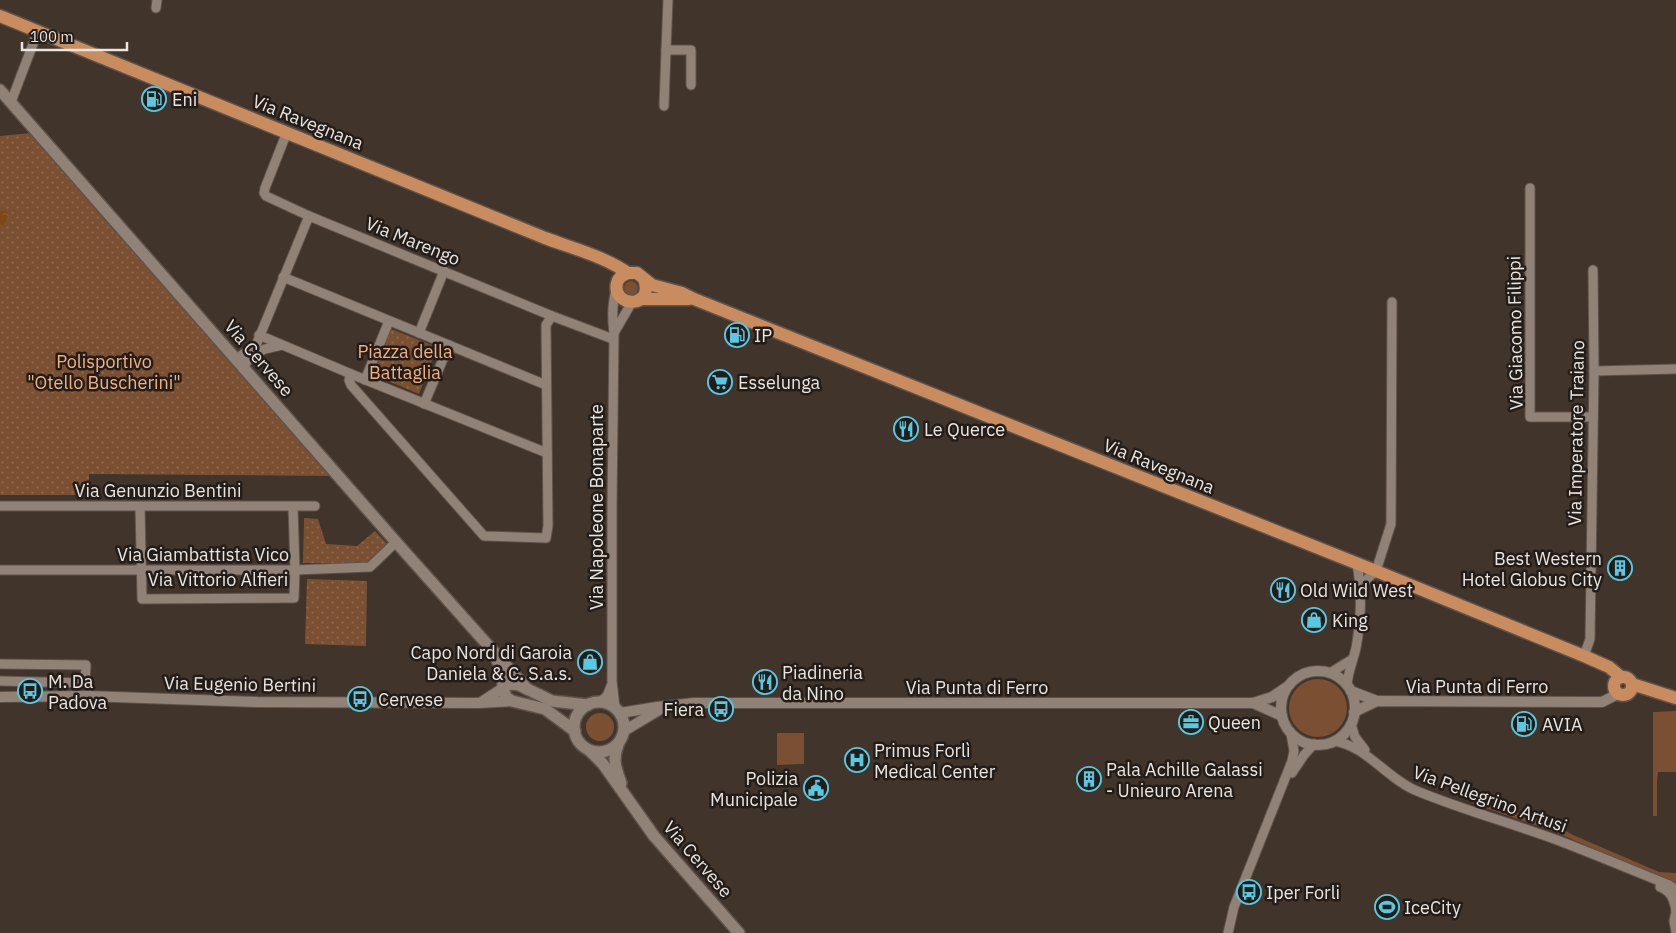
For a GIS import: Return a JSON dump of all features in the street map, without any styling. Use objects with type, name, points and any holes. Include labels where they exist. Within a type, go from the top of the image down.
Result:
[{"type":"main road","name":"Via Ravegnana","points":[[0,16],[603,260],[628,273]]},
{"type":"main road","name":"Via Cervese","points":[[0,90],[527,689]]},
{"type":"main road","points":[[603,260],[612,272],[617,286],[622,300],[636,301],[646,292],[644,279],[637,273],[628,273],[621,276],[617,286]]},
{"type":"main road","name":"Via Ravegnana","points":[[644,279],[652,285],[682,293],[1584,656],[1610,667],[1618,685]]},
{"type":"main road","name":"Via Ravegnana","points":[[636,301],[694,299]]},
{"type":"main road","name":"Via Cervese","points":[[492,650],[502,670],[502,688]]},
{"type":"main road","name":"Via Cervese","points":[[502,688],[506,684],[512,684],[552,701],[588,705],[600,702]]},
{"type":"main road","points":[[1618,685],[1624,696],[1632,687],[1673,697]]},
{"type":"main road","points":[[502,688],[506,697],[512,701]]},
{"type":"main road","name":"Via Cervese","points":[[512,701],[545,710],[574,731],[579,742],[603,764],[654,836],[740,933]]},
{"type":"main road","points":[[600,702],[617,710],[624,722],[624,732]]},
{"type":"main road","points":[[574,731],[576,717],[588,705]]},
{"type":"main road","name":"Via Cervese","points":[[624,732],[614,754],[614,763],[622,786],[633,807]]},
{"type":"main road","points":[[589,750],[604,752],[618,745]]},
{"type":"street","points":[[664,106],[668,0]]},
{"type":"street","points":[[11,102],[38,31]]},
{"type":"street","points":[[666,50],[691,50],[691,85]]},
{"type":"street","name":"Via Marengo","points":[[287,132],[264,188],[266,196],[309,216],[552,316],[614,336]]},
{"type":"street","name":"Via Giacomo Filippi","points":[[1530,188],[1530,418],[1593,417]]},
{"type":"street","points":[[240,363],[254,350],[309,216]]},
{"type":"street","name":"Via Imperatore Traiano","points":[[1584,656],[1590,639],[1594,371],[1592,270]]},
{"type":"street","points":[[419,333],[444,271]]},
{"type":"street","points":[[283,277],[546,385]]},
{"type":"street","name":"Via Napoleone Bonaparte","points":[[617,286],[613,305],[612,681],[617,710]]},
{"type":"street","name":"Via Napoleone Bonaparte","points":[[614,336],[636,301]]},
{"type":"street","points":[[1361,588],[1376,571],[1391,524],[1392,302]]},
{"type":"street","points":[[351,374],[349,380],[351,385],[484,536],[546,538],[548,526],[546,325],[552,316]]},
{"type":"street","points":[[365,380],[389,320]]},
{"type":"street","points":[[259,336],[547,453]]},
{"type":"street","points":[[254,350],[282,345]]},
{"type":"street","points":[[424,404],[450,345]]},
{"type":"street","points":[[1594,371],[1676,369]]},
{"type":"street","name":"Via Genunzio Bentini","points":[[0,506],[315,506]]},
{"type":"street","points":[[140,507],[141,570]]},
{"type":"street","points":[[293,507],[296,570]]},
{"type":"street","name":"Via Giambattista Vico","points":[[0,570],[296,570],[370,567],[396,542]]},
{"type":"street","points":[[1287,687],[1282,698],[1282,716],[1285,725],[1292,734],[1302,741],[1314,744],[1327,744],[1343,734],[1351,724],[1354,702],[1349,688],[1348,674],[1357,641],[1361,588],[1357,564]]},
{"type":"street","name":"Via Vittorio Alfieri","points":[[141,570],[142,599],[294,598],[296,570]]},
{"type":"street","points":[[1330,673],[1351,660]]},
{"type":"street","points":[[0,664],[86,665],[85,683],[87,696]]},
{"type":"street","points":[[1253,702],[1280,693],[1294,680],[1307,672],[1318,671],[1330,673],[1349,688],[1377,701]]},
{"type":"street","points":[[0,681],[85,683]]},
{"type":"street","name":"Via Napoleone Bonaparte","points":[[600,702],[608,696],[612,681]]},
{"type":"street","name":"Via Punta di Ferro","points":[[1354,712],[1377,701],[1602,702],[1618,685]]},
{"type":"street","points":[[479,703],[502,688]]},
{"type":"street","name":"Via Eugenio Bertini","points":[[0,697],[87,696],[257,702],[479,703],[512,701]]},
{"type":"street","name":"Via Punta di Ferro","points":[[617,710],[706,703],[1253,702],[1282,716]]},
{"type":"street","name":"Via Punta di Ferro","points":[[624,732],[651,714],[669,706]]},
{"type":"street","points":[[1351,724],[1359,743],[1382,769]]},
{"type":"street","points":[[1228,933],[1234,907],[1292,761],[1294,751],[1292,734]]},
{"type":"street","points":[[1334,741],[1349,744],[1382,769]]},
{"type":"street","points":[[1281,792],[1297,764],[1314,744]]},
{"type":"street","name":"Via Pellegrino Artusi","points":[[1382,769],[1395,780],[1418,792],[1558,841],[1589,854]]},
{"type":"street","points":[[1589,854],[1669,885],[1676,890]]},
{"type":"street","points":[[1589,854],[1620,870],[1666,889],[1674,898],[1676,932]]},
{"type":"green space","name":"Polisportivo \"Otello Buscherini\"","points":[[31,133],[333,476],[89,474],[89,495],[0,495],[0,136]]},
{"type":"green space","points":[[628,281],[634,281],[638,288],[634,295],[628,295],[624,291],[624,285]]},
{"type":"green space","name":"Piazza della Battaglia","points":[[391,329],[437,347],[419,394],[369,373]]},
{"type":"green space","points":[[304,518],[318,519],[326,544],[357,546],[375,531],[388,545],[367,564],[303,563]]},
{"type":"green space","points":[[307,579],[367,581],[366,646],[305,644]]},
{"type":"green space","points":[[1318,679],[1329,681],[1342,692],[1347,708],[1345,719],[1334,732],[1318,737],[1307,735],[1294,724],[1289,708],[1291,697],[1302,684]]},
{"type":"green space","points":[[1676,711],[1676,772],[1658,772],[1657,816],[1653,816],[1653,712]]},
{"type":"green space","points":[[600,713],[610,717],[614,727],[610,737],[600,741],[590,737],[586,727],[590,717]]},
{"type":"green space","points":[[777,733],[804,733],[804,764],[777,765]]},
{"type":"green space","points":[[1472,798],[1494,808],[1524,814],[1557,826],[1573,835],[1659,872],[1676,873],[1676,884],[1555,832],[1477,805],[1471,802]]},
{"type":"water","points":[[7,211],[9,216],[3,225],[0,225],[0,212]]},
{"type":"place","name":"Eni","points":[[154,99]]},
{"type":"place","name":"IP","points":[[737,335]]},
{"type":"place","name":"Esselunga","points":[[720,382]]},
{"type":"place","name":"Le Querce","points":[[906,429]]},
{"type":"place","name":"Best Western Hotel Globus City","points":[[1620,568]]},
{"type":"place","name":"Old Wild West","points":[[1283,590]]},
{"type":"place","name":"King","points":[[1314,620]]},
{"type":"place","name":"Capo Nord di Garoia Daniela & C. S.a.s.","points":[[590,662]]},
{"type":"place","name":"Piadineria da Nino","points":[[765,682]]},
{"type":"place","name":"M. Da Padova","points":[[30,691]]},
{"type":"place","name":"Cervese","points":[[360,699]]},
{"type":"place","name":"Fiera","points":[[721,709]]},
{"type":"place","name":"Queen","points":[[1191,722]]},
{"type":"place","name":"AVIA","points":[[1524,724]]},
{"type":"place","name":"Primus Forlì Medical Center","points":[[857,760]]},
{"type":"place","name":"Pala Achille Galassi - Unieuro Arena","points":[[1089,779]]},
{"type":"place","name":"Polizia Municipale","points":[[816,788]]},
{"type":"place","name":"Iper Forli","points":[[1249,892]]},
{"type":"place","name":"IceCity","points":[[1387,907]]}]
